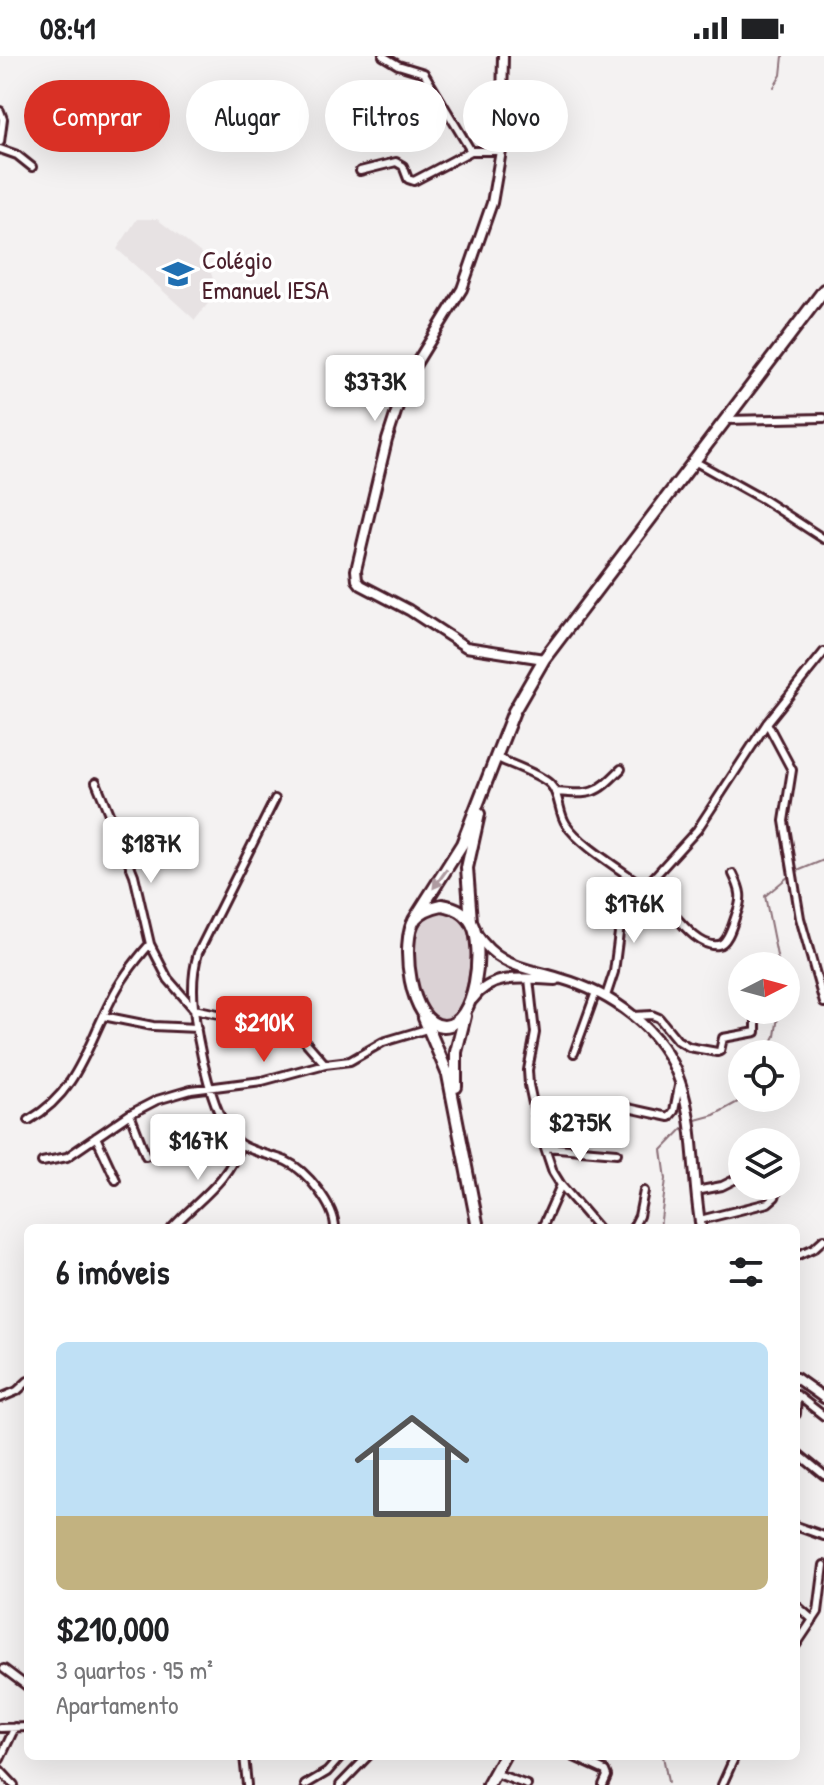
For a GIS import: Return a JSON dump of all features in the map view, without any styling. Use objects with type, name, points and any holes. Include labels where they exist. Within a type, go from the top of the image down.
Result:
[{"type":"main road","points":[[477,1224],[448,1075],[414,994],[409,958],[410,930],[455,858],[514,711],[544,659],[824,290]]},
{"type":"main road","points":[[463,1153],[454,1063],[474,988],[474,927],[467,868],[485,785]]},
{"type":"main road","points":[[414,920],[431,907],[442,905],[454,907],[474,927]]},
{"type":"main road","points":[[423,1015],[428,1021],[444,1026],[460,1020],[468,1009]]},
{"type":"main road","points":[[488,1785],[502,1760]]},
{"type":"street","points":[[383,56],[398,65],[424,73],[463,138]]},
{"type":"street","points":[[502,80],[503,56]]},
{"type":"street","points":[[0,111],[3,119],[0,142]]},
{"type":"street","points":[[0,149],[17,155],[32,167]]},
{"type":"street","points":[[360,171],[396,162],[403,166],[408,179],[414,181],[469,152]]},
{"type":"street","points":[[501,152],[492,203],[471,267],[452,309],[411,372],[397,409],[356,570],[361,585],[409,610],[466,647],[544,659]]},
{"type":"street","points":[[726,420],[824,418]]},
{"type":"street","points":[[694,461],[764,500],[824,539]]},
{"type":"street","points":[[606,996],[614,972],[620,925],[645,887],[697,830],[767,723],[824,652]]},
{"type":"street","points":[[767,723],[792,770],[784,821],[800,918],[824,1003]]},
{"type":"street","points":[[495,757],[549,783],[566,825],[585,844],[645,887],[701,941],[718,945],[730,930],[742,901],[742,891],[733,874]]},
{"type":"street","points":[[555,792],[590,794],[602,789],[621,769]]},
{"type":"street","points":[[96,782],[134,875],[150,944],[168,979],[194,1009],[218,1014],[273,1012],[283,1016],[325,1064]]},
{"type":"street","points":[[275,799],[198,953],[193,970],[194,1009],[210,1088],[223,1124],[240,1144],[290,1163],[309,1178],[322,1195],[335,1224]]},
{"type":"street","points":[[474,927],[486,948],[507,964],[569,981],[606,996],[652,1033],[680,1082],[689,1122],[700,1224],[771,1200]]},
{"type":"street","points":[[29,1120],[48,1109],[62,1094],[78,1070],[103,1016],[133,964],[150,944]]},
{"type":"street","points":[[813,962],[824,964]]},
{"type":"street","points":[[529,979],[535,1033],[528,1070],[538,1127],[553,1172],[595,1224]]},
{"type":"street","points":[[468,1009],[478,992],[499,980],[569,981]]},
{"type":"street","points":[[574,1053],[596,992]]},
{"type":"street","points":[[634,1016],[652,1015],[659,1018],[677,1040],[689,1047],[717,1052],[723,1038],[756,1032],[756,1024]]},
{"type":"street","points":[[103,1016],[153,1026],[197,1028]]},
{"type":"street","points":[[42,1162],[67,1157],[130,1114],[157,1100],[350,1061],[383,1042],[430,1028]]},
{"type":"street","points":[[619,1106],[669,1117],[674,1111],[680,1082]]},
{"type":"street","points":[[130,1114],[146,1156]]},
{"type":"street","points":[[96,1137],[116,1180]]},
{"type":"street","points":[[176,1224],[223,1179],[235,1161],[240,1144]]},
{"type":"street","points":[[546,1147],[617,1153]]},
{"type":"street","points":[[696,1191],[728,1183]]},
{"type":"street","points":[[544,1224],[561,1185]]},
{"type":"street","points":[[635,1224],[644,1191]]},
{"type":"street","points":[[800,1254],[824,1239]]},
{"type":"street","points":[[800,1381],[824,1398]]},
{"type":"street","points":[[0,1398],[24,1385]]},
{"type":"street","points":[[800,1396],[824,1416]]},
{"type":"street","points":[[800,1455],[824,1475]]},
{"type":"street","points":[[800,1527],[824,1536]]},
{"type":"street","points":[[800,1639],[820,1602],[824,1565]]},
{"type":"street","points":[[800,1609],[813,1620]]},
{"type":"street","points":[[4,1669],[24,1684]]},
{"type":"street","points":[[0,1759],[15,1727]]},
{"type":"street","points":[[0,1728],[24,1727]]},
{"type":"street","points":[[244,1760],[247,1785]]},
{"type":"street","points":[[305,1785],[327,1772],[338,1760]]},
{"type":"street","points":[[340,1785],[364,1760]]},
{"type":"street","points":[[581,1760],[605,1771],[607,1776],[603,1785]]},
{"type":"street","points":[[722,1785],[733,1760]]},
{"type":"street","points":[[0,1770],[14,1785]]},
{"type":"street","points":[[495,1773],[527,1785]]},
{"type":"shaded area","name":"Colégio Emanuel IESA","points":[[137,219],[157,219],[206,257],[217,292],[195,320],[117,249]]},
{"type":"shaded area","points":[[444,911],[458,916],[468,927],[471,964],[459,1008],[444,1021],[434,1017],[417,988],[412,949],[417,931],[427,917]]},
{"type":"waterway","points":[[774,87],[781,75],[783,56]]},
{"type":"waterway","points":[[795,872],[824,860]]},
{"type":"waterway","points":[[776,952],[765,896],[789,876]]},
{"type":"waterway","points":[[773,1040],[777,1024]]},
{"type":"waterway","points":[[692,1121],[728,1107]]},
{"type":"waterway","points":[[660,1224],[666,1179],[662,1150],[687,1124]]},
{"type":"waterway","points":[[664,1760],[668,1782]]},
{"type":"place","name":"Colégio Emanuel IESA","points":[[178,274]]}]
